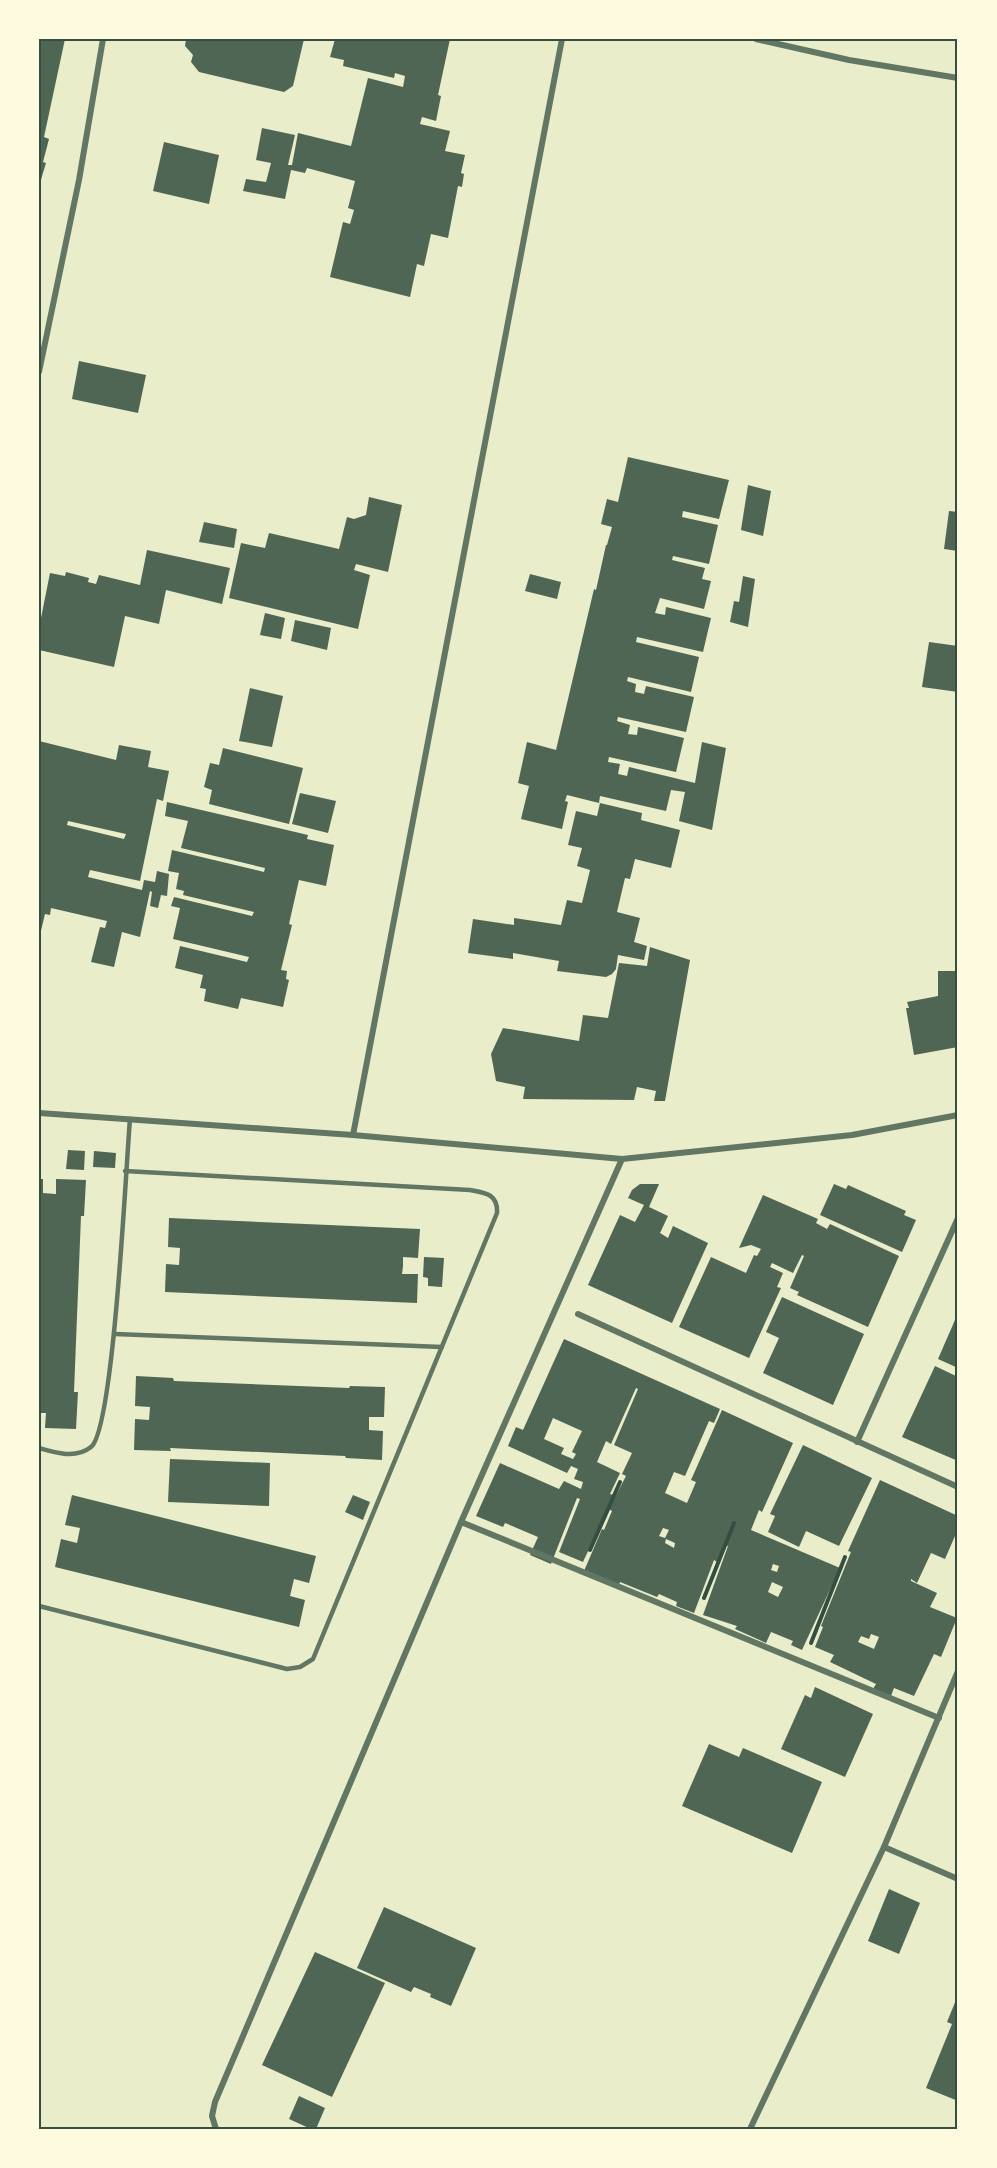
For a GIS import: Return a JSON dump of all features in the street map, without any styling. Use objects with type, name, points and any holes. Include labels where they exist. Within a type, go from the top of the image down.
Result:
[{"type":"street","points":[[39,372],[79,180],[103,39]]},
{"type":"street","points":[[353,1135],[562,39]]},
{"type":"street","points":[[756,39],[849,60],[958,78]]},
{"type":"street","points":[[39,1113],[353,1135],[622,1159],[852,1136],[958,1115]]},
{"type":"street","points":[[216,2129],[213,2116],[215,2102],[461,1522],[622,1159]]},
{"type":"street","points":[[857,1442],[958,1218]]},
{"type":"street","points":[[578,1314],[958,1487]]},
{"type":"street","points":[[461,1522],[939,1718]]},
{"type":"street","points":[[750,2129],[884,1847],[958,1671]]},
{"type":"street","points":[[884,1847],[958,1879]]},
{"type":"lane","points":[[39,1448],[57,1453],[79,1454],[93,1446],[102,1425],[115,1334],[130,1119]]},
{"type":"lane","points":[[39,1606],[287,1669],[300,1667],[313,1659],[497,1214],[498,1204],[494,1198],[485,1193],[125,1171]]},
{"type":"lane","points":[[115,1334],[442,1347]]},
{"type":"path","points":[[580,1570],[620,1482]]},
{"type":"path","points":[[696,1618],[734,1523]]},
{"type":"path","points":[[803,1663],[845,1557]]},
{"type":"building","points":[[39,39],[65,39],[44,137],[49,139],[43,162],[46,163],[40,183]]},
{"type":"building","points":[[186,39],[304,39],[293,86],[284,92],[199,72],[191,62],[193,55],[185,46]]},
{"type":"building","points":[[335,39],[450,39],[438,95],[441,96],[436,121],[422,117],[420,124],[450,131],[445,151],[465,155],[461,173],[464,174],[462,187],[458,186],[448,238],[431,234],[424,266],[417,264],[410,297],[330,277],[343,222],[350,224],[354,210],[348,208],[355,181],[307,168],[305,173],[291,170],[285,199],[243,191],[246,179],[266,182],[271,163],[256,160],[262,128],[295,135],[288,165],[292,165],[298,133],[351,146],[368,78],[403,87],[405,76],[395,73],[394,78],[343,66],[344,60],[330,57]]},
{"type":"building","points":[[164,142],[219,155],[209,204],[153,191]]},
{"type":"building","points":[[79,361],[146,375],[138,413],[72,399]]},
{"type":"building","points":[[628,457],[729,480],[719,519],[683,511],[682,517],[718,525],[709,564],[673,556],[672,560],[705,568],[702,579],[711,581],[704,609],[660,598],[655,613],[665,615],[666,607],[711,618],[703,652],[637,637],[636,642],[699,657],[691,692],[628,677],[627,681],[636,684],[635,692],[644,694],[646,686],[694,697],[686,732],[618,717],[617,721],[630,725],[628,734],[637,735],[638,727],[684,738],[676,772],[609,757],[608,762],[620,764],[618,774],[627,776],[629,767],[695,783],[702,742],[726,748],[712,830],[679,821],[685,792],[671,790],[666,811],[600,796],[599,803],[567,795],[565,801],[568,802],[562,829],[521,819],[529,786],[518,783],[527,742],[556,750],[594,589],[596,590],[612,527],[601,524],[607,499],[618,502]]},
{"type":"building","points":[[748,485],[771,491],[763,536],[741,530]]},
{"type":"building","points":[[369,497],[402,505],[388,572],[356,564],[354,570],[370,575],[358,629],[229,598],[241,543],[265,548],[269,533],[339,549],[347,517],[354,519],[366,515]]},
{"type":"building","points":[[949,511],[958,512],[958,551],[944,549]]},
{"type":"building","points":[[204,522],[237,529],[234,548],[199,542]]},
{"type":"building","points":[[147,550],[230,568],[222,604],[166,590],[159,624],[125,616],[114,667],[39,650],[39,628],[50,573],[65,576],[66,572],[89,578],[88,582],[96,584],[99,575],[140,585]]},
{"type":"building","points":[[530,574],[561,582],[557,599],[525,591]]},
{"type":"building","points":[[743,576],[755,579],[748,627],[730,622],[734,601],[739,602]]},
{"type":"building","points":[[265,613],[285,618],[281,639],[260,635]]},
{"type":"building","points":[[295,620],[331,628],[327,650],[291,641]]},
{"type":"building","points":[[929,642],[958,646],[958,692],[922,687]]},
{"type":"building","points":[[250,688],[283,696],[272,747],[239,741]]},
{"type":"building","points":[[39,741],[116,760],[119,745],[151,751],[148,767],[169,771],[163,801],[157,799],[140,881],[90,870],[88,877],[142,890],[144,880],[155,882],[157,871],[169,874],[167,896],[161,895],[158,908],[150,906],[152,892],[150,891],[140,937],[122,932],[114,967],[91,962],[100,927],[105,928],[107,921],[51,908],[50,915],[45,914],[39,939]],"holes":[[[68,821],[126,834],[124,839],[67,825]]]},
{"type":"building","points":[[223,748],[303,768],[289,824],[209,804],[212,790],[204,787],[210,763],[219,765]]},
{"type":"building","points":[[300,793],[336,801],[328,833],[292,824]]},
{"type":"building","points":[[167,802],[308,835],[307,839],[334,845],[326,886],[299,880],[289,924],[292,925],[281,970],[287,971],[286,979],[289,980],[283,1007],[241,998],[238,1009],[204,1001],[206,989],[200,988],[203,975],[175,968],[180,946],[247,962],[249,957],[173,939],[180,908],[171,906],[174,897],[252,916],[254,912],[183,895],[184,891],[176,889],[179,873],[168,871],[172,850],[264,872],[265,868],[181,848],[188,821],[165,816]]},
{"type":"building","points":[[600,803],[642,813],[641,820],[680,830],[671,868],[635,859],[630,879],[625,878],[617,912],[640,918],[634,942],[647,946],[644,960],[618,955],[616,969],[606,977],[557,971],[559,961],[513,953],[513,959],[468,953],[473,919],[514,925],[514,918],[561,925],[567,900],[582,903],[590,870],[577,866],[582,848],[568,845],[576,811],[597,816]]},
{"type":"building","points":[[650,947],[690,960],[665,1101],[654,1101],[656,1091],[637,1087],[634,1100],[523,1099],[525,1087],[496,1081],[491,1054],[503,1028],[579,1041],[583,1015],[608,1018],[619,963],[647,966]]},
{"type":"building","points":[[938,971],[956,971],[958,1047],[914,1055],[907,1002],[938,996]]},
{"type":"building","points":[[68,1150],[85,1151],[84,1170],[66,1169]]},
{"type":"building","points":[[94,1151],[116,1153],[115,1168],[93,1167]]},
{"type":"building","points":[[39,1179],[43,1179],[43,1193],[56,1194],[56,1179],[86,1180],[84,1216],[81,1216],[74,1392],[78,1392],[76,1429],[45,1428],[46,1413],[39,1413]]},
{"type":"building","points":[[640,1184],[659,1184],[649,1207],[668,1216],[660,1233],[668,1238],[673,1226],[708,1243],[672,1323],[588,1285],[620,1215],[635,1222],[644,1205],[628,1198],[632,1190]]},
{"type":"building","points":[[834,1184],[846,1189],[848,1185],[906,1211],[904,1215],[916,1220],[902,1252],[820,1215]]},
{"type":"building","points":[[763,1195],[818,1219],[816,1223],[827,1229],[830,1224],[899,1256],[868,1327],[797,1295],[799,1292],[790,1288],[804,1256],[802,1255],[793,1273],[772,1263],[770,1267],[783,1273],[777,1287],[781,1288],[749,1358],[679,1327],[711,1257],[746,1273],[754,1255],[757,1256],[761,1249],[751,1245],[739,1248]]},
{"type":"building","points":[[169,1218],[420,1229],[418,1258],[403,1257],[402,1274],[418,1274],[417,1303],[165,1292],[166,1264],[179,1265],[180,1248],[168,1247]]},
{"type":"building","points":[[424,1257],[444,1258],[442,1287],[428,1286],[428,1278],[423,1277]]},
{"type":"building","points":[[782,1297],[864,1334],[833,1405],[763,1373],[779,1338],[766,1332]]},
{"type":"building","points":[[958,1313],[958,1368],[938,1359]]},
{"type":"building","points":[[564,1339],[720,1409],[714,1423],[709,1421],[685,1476],[674,1472],[665,1493],[687,1503],[696,1482],[691,1480],[722,1410],[793,1443],[762,1512],[759,1510],[751,1530],[840,1568],[802,1650],[791,1645],[793,1641],[771,1632],[766,1643],[735,1629],[737,1626],[703,1615],[728,1546],[724,1545],[717,1562],[714,1560],[694,1613],[676,1606],[677,1602],[659,1594],[657,1597],[584,1571],[612,1511],[609,1509],[626,1476],[622,1474],[632,1453],[614,1445],[638,1389],[636,1388],[611,1444],[606,1441],[597,1462],[620,1473],[610,1494],[614,1495],[583,1562],[559,1552],[580,1499],[577,1498],[551,1564],[530,1555],[538,1537],[505,1523],[503,1527],[476,1516],[500,1463],[559,1489],[564,1481],[581,1489],[583,1482],[574,1479],[578,1469],[571,1466],[567,1473],[508,1446],[516,1427],[523,1430]],"holes":[[[553,1418],[582,1431],[572,1452],[576,1454],[573,1459],[561,1454],[564,1448],[544,1439]],[[663,1528],[669,1530],[665,1538],[659,1536]],[[666,1539],[675,1543],[674,1548],[665,1543]],[[773,1564],[779,1566],[777,1572],[771,1570]],[[772,1582],[783,1587],[778,1597],[768,1592]]]},
{"type":"building","points":[[935,1366],[958,1377],[958,1461],[902,1437]]},
{"type":"building","points":[[136,1376],[173,1378],[174,1381],[349,1388],[350,1386],[385,1387],[384,1417],[369,1417],[369,1430],[383,1431],[382,1460],[346,1458],[345,1456],[170,1448],[171,1451],[134,1450],[135,1419],[149,1420],[150,1407],[135,1406]]},
{"type":"building","points":[[803,1445],[872,1478],[839,1546],[806,1531],[799,1547],[768,1532],[775,1516],[770,1514]]},
{"type":"building","points":[[170,1459],[270,1463],[269,1506],[168,1502]]},
{"type":"building","points":[[880,1480],[958,1516],[958,1529],[945,1559],[931,1553],[917,1583],[911,1579],[911,1581],[937,1593],[930,1607],[957,1618],[941,1657],[934,1654],[914,1696],[894,1688],[891,1696],[873,1689],[876,1684],[830,1662],[834,1655],[815,1647],[823,1627],[821,1626],[851,1552],[848,1551]],"holes":[[[871,1634],[879,1637],[874,1649],[858,1642],[861,1636],[869,1639]]]},
{"type":"building","points":[[72,1495],[316,1556],[309,1583],[294,1579],[290,1596],[305,1600],[299,1627],[55,1567],[61,1539],[77,1543],[80,1528],[65,1525]]},
{"type":"building","points":[[353,1495],[370,1502],[363,1520],[345,1512]]},
{"type":"building","points":[[815,1687],[873,1714],[845,1777],[781,1749],[805,1695],[811,1698]]},
{"type":"building","points":[[709,1744],[739,1757],[743,1748],[822,1782],[792,1853],[682,1806]]},
{"type":"building","points":[[889,1889],[920,1903],[899,1954],[868,1941]]},
{"type":"building","points":[[384,1907],[476,1948],[451,2006],[414,1987],[411,1992],[357,1968]]},
{"type":"building","points":[[315,1952],[385,1983],[332,2097],[262,2065]]},
{"type":"building","points":[[958,1995],[958,2101],[926,2088],[952,2024],[947,2022]]},
{"type":"building","points":[[299,2096],[325,2108],[316,2129],[289,2119]]}]
